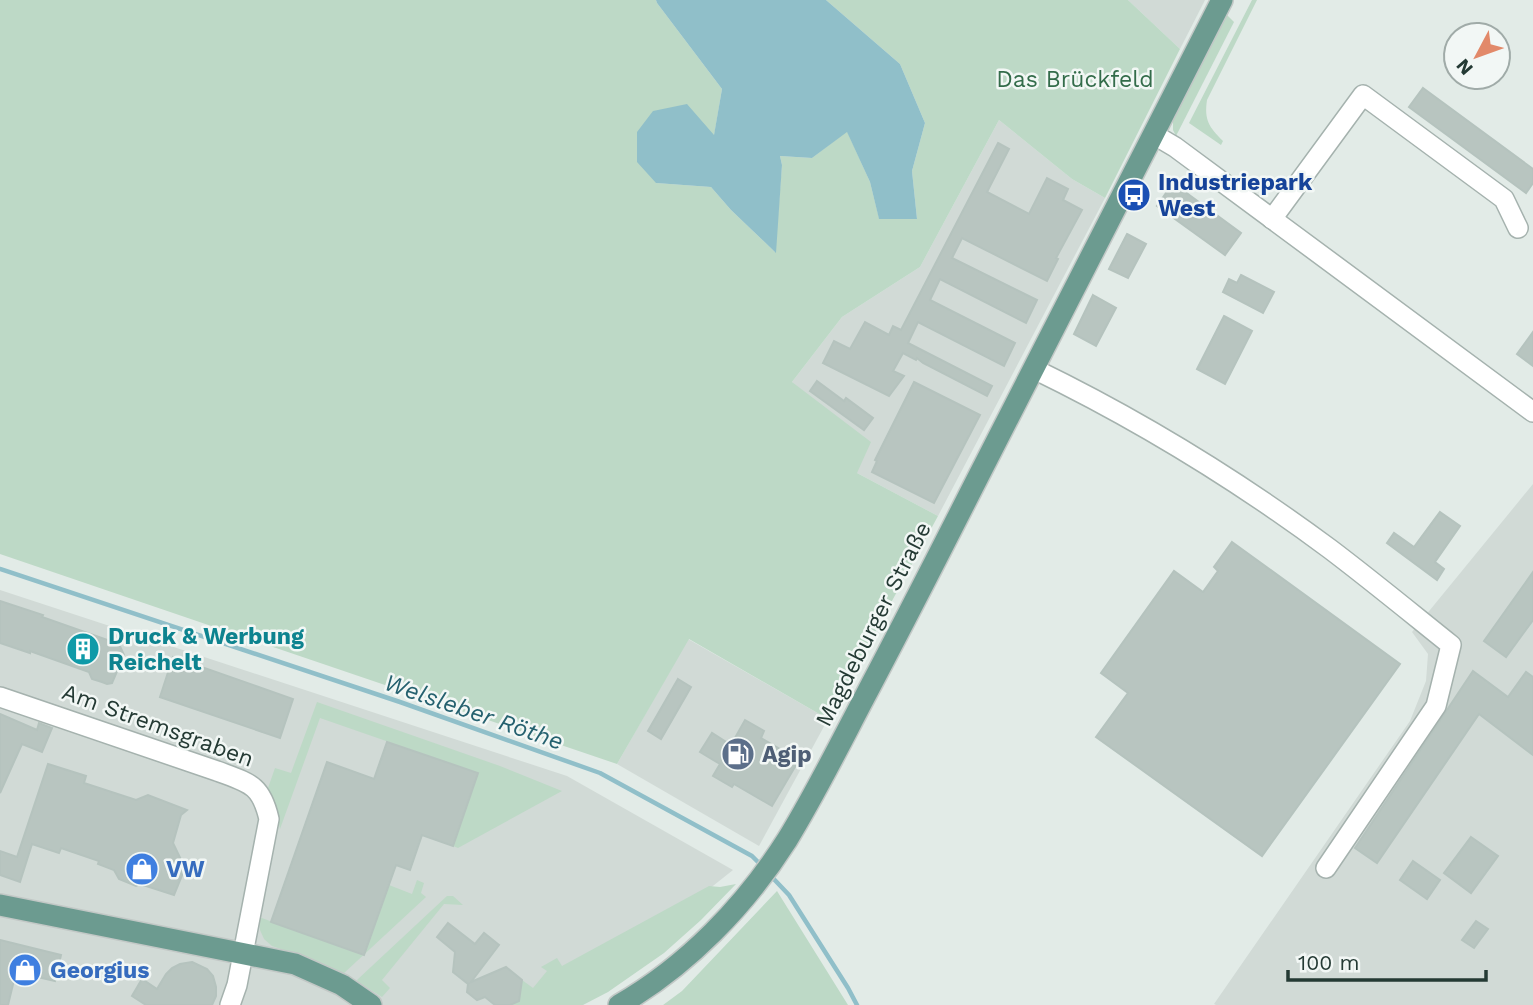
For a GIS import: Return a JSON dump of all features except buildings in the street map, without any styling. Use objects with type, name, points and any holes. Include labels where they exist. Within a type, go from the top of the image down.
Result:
[{"type":"main road","name":"Magdeburger Straße","points":[[619,1005],[643,991],[711,935],[762,876],[786,841],[843,738],[1222,0]]},
{"type":"main road","points":[[0,905],[295,964],[342,985],[371,1005]]},
{"type":"street","points":[[1272,219],[1363,95],[1504,199],[1518,228]]},
{"type":"street","points":[[1153,134],[1167,141],[1533,412]]},
{"type":"street","points":[[1034,369],[1114,409],[1246,490],[1330,549],[1451,645],[1436,706],[1326,868]]},
{"type":"street","name":"Am Stremsgraben","points":[[0,697],[217,771],[255,788],[265,803],[269,820],[244,953],[230,1005]]},
{"type":"shaded area","points":[[1128,0],[1205,0],[1180,49]]},
{"type":"shaded area","points":[[999,120],[1072,179],[1105,198],[938,516],[857,473],[792,382],[842,317],[920,267]]},
{"type":"shaded area","points":[[1533,484],[1533,1005],[1214,1004],[1410,721],[1426,681],[1428,654],[1412,632]]},
{"type":"shaded area","points":[[0,590],[567,776],[733,870],[563,1005],[0,1005]]},
{"type":"shaded area","points":[[688,639],[828,719],[759,846],[617,764]]},
{"type":"green space","name":"Das Brückfeld","points":[[0,0],[656,0],[722,89],[714,136],[656,183],[711,187],[775,252],[782,165],[780,156],[812,158],[847,131],[870,182],[879,218],[917,219],[912,171],[925,123],[900,64],[826,0],[1128,0],[1180,49],[1105,198],[1072,179],[999,120],[920,267],[842,317],[792,382],[871,442],[857,473],[938,516],[828,719],[689,639],[617,764],[0,554]]},
{"type":"green space","points":[[1252,0],[1257,0],[1207,100],[1207,118],[1223,141],[1221,145],[1189,123]]},
{"type":"green space","points":[[1226,14],[1234,22],[1176,136],[1173,130],[1173,115]]},
{"type":"green space","points":[[317,702],[500,766],[562,791],[458,848],[453,846],[478,773],[320,718],[280,829],[274,801],[268,788],[275,768],[291,773]]},
{"type":"green space","points":[[417,880],[424,883],[421,893],[426,897],[364,954],[389,885],[412,894]]},
{"type":"green space","points":[[736,884],[664,953],[608,992],[583,1005],[510,1005],[519,1001],[522,980],[533,988],[547,971],[541,967],[557,958],[562,966],[709,886]]},
{"type":"green space","points":[[777,891],[848,1005],[663,1005],[682,991]]},
{"type":"green space","points":[[447,896],[453,896],[463,905],[444,904],[382,980],[390,988],[382,997],[358,982],[357,980]]},
{"type":"green space","points":[[259,917],[364,955],[343,974],[272,946],[264,939]]},
{"type":"water","points":[[656,0],[826,0],[900,64],[925,123],[912,171],[917,219],[879,219],[870,182],[847,132],[812,158],[780,156],[782,165],[776,253],[711,187],[656,183],[637,162],[637,132],[653,111],[687,104],[714,135],[722,89]]},
{"type":"waterway","name":"Welsleber Röthe","points":[[0,569],[400,702],[600,773],[752,856],[762,866]]},
{"type":"waterway","name":"Welsleber Röthe","points":[[770,875],[789,895],[857,1005]]},
{"type":"place","name":"Industriepark West","points":[[1134,195]]},
{"type":"place","name":"Druck & Werbung Reichelt","points":[[83,649]]},
{"type":"place","name":"Agip","points":[[738,754]]},
{"type":"place","name":"VW","points":[[142,869]]},
{"type":"place","name":"Georgius","points":[[25,970]]}]
